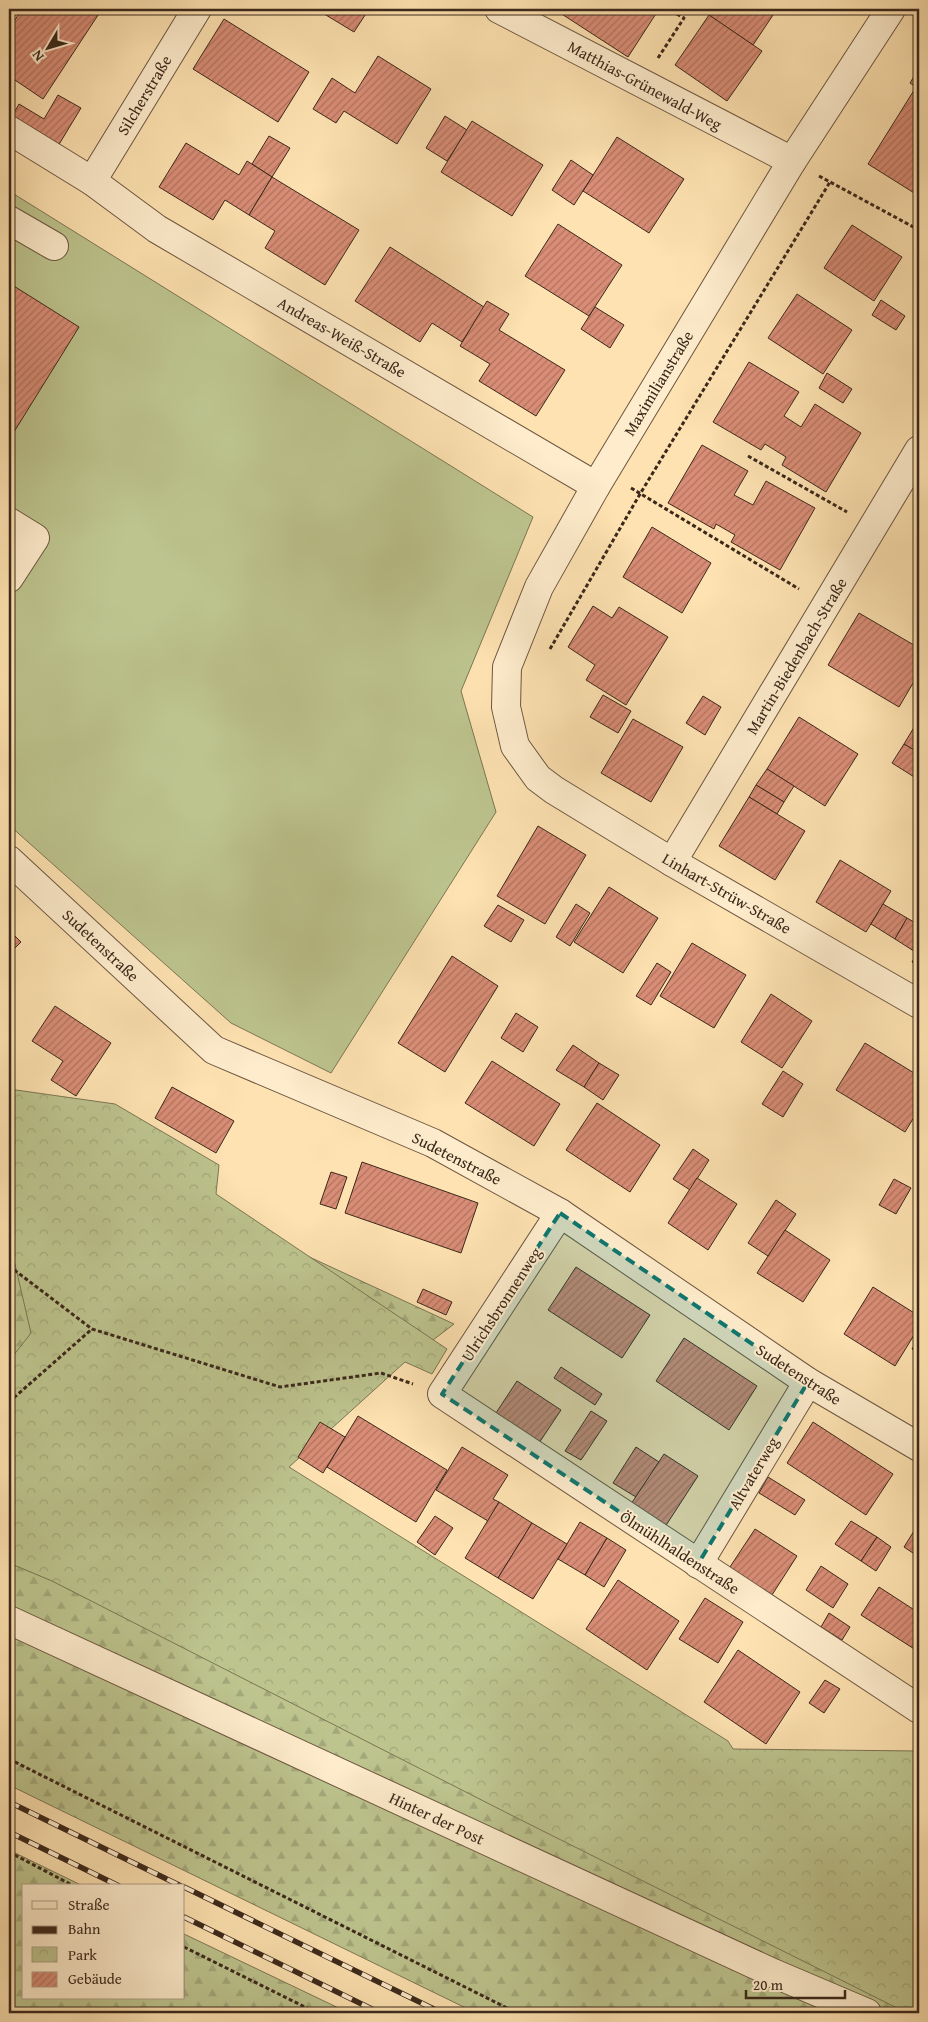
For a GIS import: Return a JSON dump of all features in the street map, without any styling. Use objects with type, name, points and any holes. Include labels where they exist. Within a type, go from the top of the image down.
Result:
[{"type":"street","name":"Silcherstraße","points":[[92,181],[197,9]]},
{"type":"street","name":"Matthias-Grünewald-Weg","points":[[499,9],[792,161]]},
{"type":"street","name":"Maximilianstraße","points":[[538,778],[515,746],[506,707],[507,667],[539,588],[600,479],[792,161],[892,9]]},
{"type":"street","name":"Andreas-Weiß-Straße","points":[[9,130],[92,181],[157,229],[600,479]]},
{"type":"street","points":[[9,220],[54,246]]},
{"type":"street","name":"Martin-Biedenbach-Straße","points":[[672,862],[919,450]]},
{"type":"street","points":[[9,522],[35,538],[9,578]]},
{"type":"street","name":"Linhart-Strüw-Straße","points":[[538,778],[567,799],[672,862],[919,1004]]},
{"type":"street","name":"Sudetenstraße","points":[[9,860],[214,1050],[433,1143],[560,1214],[808,1382],[919,1447]]},
{"type":"street","name":"Ulrichsbronnenweg","points":[[442,1394],[560,1214]]},
{"type":"street","name":"Altvaterweg","points":[[698,1564],[808,1382]]},
{"type":"street","name":"Ölmühlhaldenstraße","points":[[442,1394],[919,1709]]},
{"type":"street","name":"Hinter der Post","points":[[9,1620],[746,1961],[868,2013]]},
{"type":"path","points":[[642,83],[684,18],[675,12],[678,9]]},
{"type":"path","points":[[792,161],[919,230]]},
{"type":"path","points":[[544,658],[640,494],[830,182]]},
{"type":"path","points":[[748,456],[874,526]]},
{"type":"path","points":[[600,479],[640,494],[826,605]]},
{"type":"path","points":[[9,1266],[92,1329],[280,1387],[381,1373],[442,1394]]},
{"type":"path","points":[[9,1402],[92,1329]]},
{"type":"path","points":[[9,1759],[517,2013]]},
{"type":"path","points":[[9,1852],[70,1884]]},
{"type":"path","points":[[185,1947],[317,2013]]},
{"type":"highlighted area","points":[[560,1213],[808,1382],[698,1564],[442,1394]]},
{"type":"green space","points":[[9,191],[533,517],[461,691],[496,812],[331,1073],[231,1023],[9,825]]},
{"type":"green space","points":[[9,1089],[115,1104],[219,1165],[216,1194],[447,1349],[432,1374],[405,1362],[289,1467],[728,1741],[733,1749],[919,1751],[919,2013],[907,2013],[509,1814],[52,1581],[9,1563],[9,1361],[31,1333],[14,1260],[9,1256]]},
{"type":"green space","points":[[9,1113],[98,1159],[454,1324],[271,1463],[919,2013],[476,2013],[9,1785]]},
{"type":"green space","points":[[9,1850],[79,1884],[22,1884],[22,2000],[185,2000],[185,1934],[349,2013],[9,2013]]},
{"type":"building","points":[[22,9],[102,9],[43,99],[9,76],[9,29]]},
{"type":"building","points":[[316,9],[369,9],[354,32]]},
{"type":"building","points":[[554,9],[659,9],[628,57]]},
{"type":"building","points":[[700,9],[777,9],[753,45]]},
{"type":"building","points":[[709,15],[762,51],[727,101],[675,65]]},
{"type":"building","points":[[224,19],[309,72],[278,122],[193,69]]},
{"type":"building","points":[[378,56],[431,89],[397,144],[344,111],[336,123],[313,109],[332,78],[355,93]]},
{"type":"building","points":[[919,68],[919,196],[868,164],[916,87],[910,83]]},
{"type":"building","points":[[58,95],[81,108],[58,146],[11,118],[19,104],[44,119]]},
{"type":"building","points":[[445,116],[467,130],[447,161],[426,148]]},
{"type":"building","points":[[472,121],[543,165],[512,216],[441,172]]},
{"type":"building","points":[[269,136],[290,148],[272,177],[252,164]]},
{"type":"building","points":[[617,137],[684,179],[649,233],[583,191]]},
{"type":"building","points":[[186,143],[239,175],[247,161],[272,177],[249,215],[225,200],[213,220],[159,187]]},
{"type":"building","points":[[571,160],[593,175],[574,205],[552,190]]},
{"type":"building","points":[[272,177],[359,230],[325,285],[265,248],[275,231],[249,215]]},
{"type":"building","points":[[558,224],[622,265],[589,316],[525,276]]},
{"type":"building","points":[[852,225],[902,257],[874,301],[824,268]]},
{"type":"building","points":[[390,247],[484,307],[462,342],[432,323],[420,342],[355,301]]},
{"type":"building","points":[[9,283],[79,327],[9,440]]},
{"type":"building","points":[[797,294],[852,330],[823,374],[768,338]]},
{"type":"building","points":[[881,300],[905,316],[896,330],[872,315]]},
{"type":"building","points":[[487,301],[509,314],[499,330],[565,370],[536,416],[479,381],[490,364],[460,346]]},
{"type":"building","points":[[595,307],[624,325],[610,348],[581,329]]},
{"type":"building","points":[[749,362],[799,392],[784,416],[801,427],[815,404],[861,433],[826,492],[782,465],[786,457],[765,444],[761,450],[713,422]]},
{"type":"building","points":[[827,373],[852,389],[843,403],[819,388]]},
{"type":"building","points":[[702,445],[748,471],[734,495],[753,505],[766,481],[815,508],[780,570],[731,542],[735,535],[716,524],[714,529],[668,503]]},
{"type":"building","points":[[652,527],[711,563],[682,613],[623,577]]},
{"type":"building","points":[[593,606],[612,618],[619,607],[668,637],[626,705],[586,680],[595,665],[568,647]]},
{"type":"building","points":[[859,613],[919,648],[919,673],[899,707],[828,665]]},
{"type":"building","points":[[603,695],[631,711],[618,733],[590,717]]},
{"type":"building","points":[[703,696],[721,707],[705,735],[686,723]]},
{"type":"building","points":[[799,717],[858,754],[825,806],[767,769]]},
{"type":"building","points":[[633,719],[683,747],[651,802],[601,773]]},
{"type":"building","points":[[919,719],[919,753],[904,744]]},
{"type":"building","points":[[904,744],[919,753],[919,780],[892,763]]},
{"type":"building","points":[[767,769],[794,786],[784,802],[756,785]]},
{"type":"building","points":[[756,785],[784,802],[777,814],[749,797]]},
{"type":"building","points":[[749,797],[805,831],[775,880],[719,846]]},
{"type":"building","points":[[538,826],[586,855],[545,924],[497,896]]},
{"type":"building","points":[[840,860],[891,891],[866,932],[816,902]]},
{"type":"building","points":[[609,887],[658,918],[623,973],[574,942]]},
{"type":"building","points":[[576,904],[590,913],[570,946],[556,937]]},
{"type":"building","points":[[883,904],[907,918],[895,939],[871,924]]},
{"type":"building","points":[[498,905],[524,920],[511,942],[484,926]]},
{"type":"building","points":[[907,918],[919,925],[919,950],[917,953],[895,939]]},
{"type":"building","points":[[9,930],[21,942],[9,954]]},
{"type":"building","points":[[692,943],[746,975],[714,1028],[660,996]]},
{"type":"building","points":[[919,950],[919,966],[912,962]]},
{"type":"building","points":[[452,956],[498,986],[445,1072],[398,1043]]},
{"type":"building","points":[[657,963],[671,972],[651,1005],[636,996]]},
{"type":"building","points":[[771,994],[812,1021],[782,1068],[741,1042]]},
{"type":"building","points":[[55,1006],[111,1043],[76,1096],[51,1080],[63,1061],[32,1041]]},
{"type":"building","points":[[516,1013],[538,1027],[523,1052],[501,1038]]},
{"type":"building","points":[[865,1043],[919,1076],[919,1109],[905,1132],[836,1090]]},
{"type":"building","points":[[573,1045],[599,1063],[584,1087],[556,1070]]},
{"type":"building","points":[[492,1061],[560,1104],[534,1146],[465,1103]]},
{"type":"building","points":[[599,1063],[619,1075],[603,1100],[584,1087]]},
{"type":"building","points":[[783,1071],[803,1084],[783,1117],[762,1104]]},
{"type":"building","points":[[172,1087],[234,1121],[216,1153],[155,1118]]},
{"type":"building","points":[[597,1103],[660,1145],[630,1192],[566,1150]]},
{"type":"building","points":[[693,1149],[709,1160],[690,1190],[673,1179]]},
{"type":"building","points":[[362,1162],[478,1203],[461,1253],[345,1213]]},
{"type":"building","points":[[331,1172],[347,1177],[336,1209],[320,1204]]},
{"type":"building","points":[[697,1178],[737,1204],[708,1250],[668,1223]]},
{"type":"building","points":[[894,1179],[911,1188],[896,1214],[879,1205]]},
{"type":"building","points":[[776,1200],[796,1214],[768,1256],[748,1243]]},
{"type":"building","points":[[785,1230],[830,1260],[803,1302],[757,1273]]},
{"type":"building","points":[[576,1267],[650,1315],[622,1358],[548,1310]]},
{"type":"building","points":[[873,1287],[919,1316],[919,1327],[895,1366],[844,1334]]},
{"type":"building","points":[[423,1289],[452,1302],[446,1315],[417,1302]]},
{"type":"building","points":[[919,1337],[919,1353],[912,1349]]},
{"type":"building","points":[[684,1338],[757,1386],[729,1430],[656,1381]]},
{"type":"building","points":[[561,1367],[602,1394],[595,1405],[554,1378]]},
{"type":"building","points":[[517,1381],[561,1410],[535,1449],[492,1419]]},
{"type":"building","points":[[591,1411],[607,1421],[581,1460],[565,1451]]},
{"type":"building","points":[[358,1416],[447,1470],[416,1522],[327,1467]]},
{"type":"building","points":[[320,1422],[345,1437],[323,1473],[298,1457]]},
{"type":"building","points":[[813,1422],[893,1474],[866,1515],[787,1463]]},
{"type":"building","points":[[462,1447],[508,1475],[493,1499],[499,1502],[488,1521],[436,1490]]},
{"type":"building","points":[[636,1447],[659,1462],[636,1497],[613,1483]]},
{"type":"building","points":[[664,1454],[698,1476],[663,1530],[629,1507]]},
{"type":"building","points":[[768,1477],[805,1500],[795,1515],[759,1493]]},
{"type":"building","points":[[499,1502],[532,1523],[498,1578],[465,1558]]},
{"type":"building","points":[[435,1516],[453,1528],[435,1555],[417,1542]]},
{"type":"building","points":[[851,1521],[877,1537],[861,1561],[835,1544]]},
{"type":"building","points":[[580,1522],[607,1538],[585,1575],[558,1559]]},
{"type":"building","points":[[532,1523],[567,1544],[533,1599],[498,1578]]},
{"type":"building","points":[[919,1523],[919,1557],[904,1547]]},
{"type":"building","points":[[755,1529],[797,1556],[770,1598],[728,1570]]},
{"type":"building","points":[[877,1537],[891,1547],[876,1571],[861,1561]]},
{"type":"building","points":[[607,1538],[626,1550],[604,1587],[585,1575]]},
{"type":"building","points":[[821,1566],[848,1584],[833,1608],[806,1590]]},
{"type":"building","points":[[618,1580],[679,1621],[647,1670],[586,1629]]},
{"type":"building","points":[[879,1587],[919,1613],[919,1652],[861,1615]]},
{"type":"building","points":[[705,1598],[743,1622],[718,1663],[679,1639]]},
{"type":"building","points":[[829,1613],[850,1627],[842,1640],[821,1627]]},
{"type":"building","points":[[738,1650],[800,1692],[766,1744],[704,1702]]},
{"type":"building","points":[[825,1680],[840,1689],[824,1713],[809,1703]]},
{"type":"railway","points":[[9,1802],[177,1884]]},
{"type":"railway","points":[[9,1832],[115,1884]]},
{"type":"railway","points":[[185,1887],[442,2013]]},
{"type":"railway","points":[[185,1917],[380,2013]]}]
